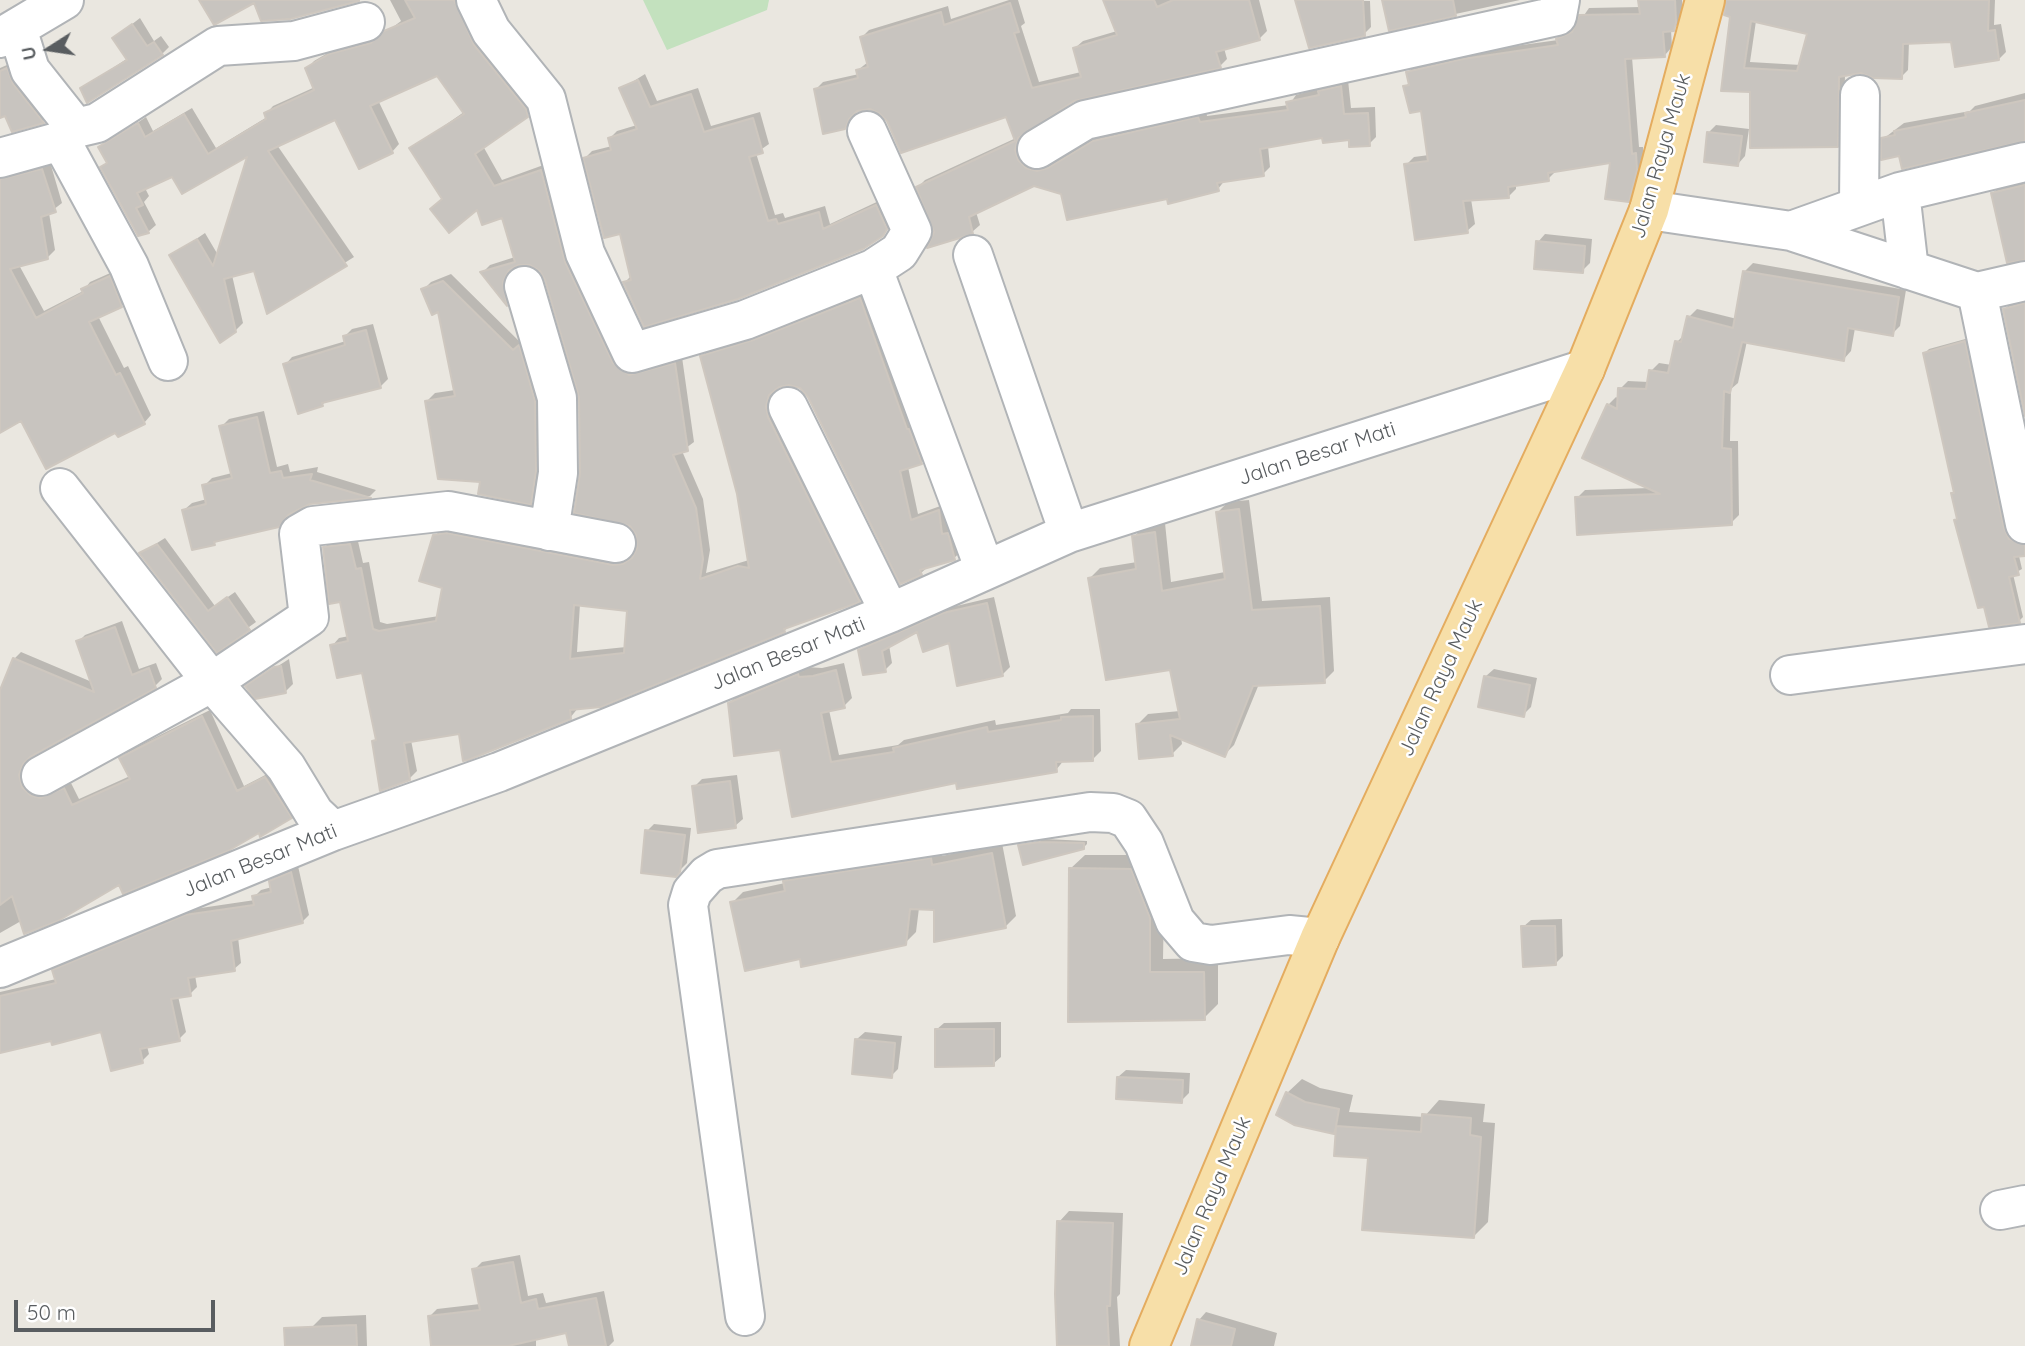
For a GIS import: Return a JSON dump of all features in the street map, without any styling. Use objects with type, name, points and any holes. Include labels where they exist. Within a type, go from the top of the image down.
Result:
[{"type":"main road","name":"Jalan Raya Mauk","points":[[1149,1346],[1320,938],[1585,369],[1649,210],[1705,0]]},
{"type":"street","points":[[64,0],[8,33],[69,135],[129,265],[168,361]]},
{"type":"street","points":[[476,0],[491,31],[546,99],[584,253],[632,353],[744,320],[873,269],[899,252],[912,231],[867,131]]},
{"type":"street","points":[[1037,149],[1085,121],[1557,16],[1560,0]]},
{"type":"street","points":[[0,158],[97,123],[218,47],[294,41],[365,22]]},
{"type":"street","points":[[1859,204],[1860,94]]},
{"type":"street","points":[[1791,231],[1859,204],[2025,162]]},
{"type":"street","points":[[1900,192],[1909,270]]},
{"type":"street","points":[[1649,210],[1791,231],[1977,292],[2025,281]]},
{"type":"street","points":[[973,254],[1069,533]]},
{"type":"street","points":[[873,269],[985,570]]},
{"type":"street","points":[[524,286],[556,398],[558,473],[549,531]]},
{"type":"street","points":[[1977,292],[2013,415],[2025,524]]},
{"type":"street","name":"Jalan Besar Mati","points":[[0,968],[333,831],[499,772],[890,613],[1069,533],[1585,369]]},
{"type":"street","points":[[788,407],[890,613]]},
{"type":"street","points":[[60,488],[212,682],[286,767],[314,813],[333,831]]},
{"type":"street","points":[[41,776],[212,682],[309,617],[299,534],[313,526],[448,511],[616,543]]},
{"type":"street","points":[[1790,675],[2025,643]]},
{"type":"street","points":[[745,1316],[688,905],[692,892],[707,875],[717,869],[1090,813],[1113,813],[1128,819],[1144,843],[1175,921],[1193,942],[1211,945],[1289,935],[1320,938]]},
{"type":"green space","points":[[643,0],[769,0],[767,10],[667,50]]},
{"type":"building","points":[[199,0],[359,1],[290,19],[261,21],[254,3],[214,25]]},
{"type":"building","points":[[405,0],[454,0],[474,45],[526,109],[528,117],[475,154],[494,186],[541,170],[565,262],[613,363],[629,375],[675,363],[688,451],[673,455],[696,508],[703,559],[700,579],[738,566],[749,568],[737,494],[700,356],[753,340],[860,298],[922,464],[900,471],[911,520],[939,510],[942,534],[948,533],[955,560],[920,570],[922,575],[900,584],[808,397],[800,388],[789,385],[779,387],[769,395],[766,406],[768,417],[860,602],[784,629],[785,632],[601,707],[570,710],[571,719],[468,760],[463,761],[459,734],[404,743],[410,780],[380,791],[372,741],[376,740],[362,673],[337,678],[330,645],[348,641],[340,602],[329,604],[323,547],[350,544],[356,569],[361,568],[373,629],[379,631],[436,621],[442,588],[419,581],[433,535],[447,533],[613,565],[623,564],[632,558],[637,548],[636,535],[630,526],[574,513],[580,473],[579,397],[545,280],[540,271],[530,265],[518,265],[509,270],[503,282],[507,306],[480,272],[515,262],[502,218],[482,225],[477,210],[449,233],[430,209],[442,199],[409,148],[464,114],[437,76],[370,106],[393,153],[359,169],[335,120],[268,151],[347,266],[267,314],[254,271],[224,279],[236,332],[220,343],[169,255],[197,239],[213,266],[247,157],[182,194],[172,177],[137,193],[143,205],[136,208],[149,233],[138,236],[100,167],[107,163],[98,147],[138,123],[145,137],[184,114],[208,154],[266,119],[264,113],[314,90],[305,68],[329,54],[371,43],[384,31],[415,18]],"holes":[[[574,605],[627,611],[624,653],[570,659]]]},
{"type":"building","points":[[1103,0],[1154,0],[1157,7],[1173,0],[1249,0],[1260,40],[1216,52],[1221,68],[1074,101],[1018,138],[1015,150],[1018,160],[1026,168],[1037,171],[1048,168],[1093,141],[1198,117],[1200,122],[1288,110],[1286,102],[1319,95],[1318,91],[1341,86],[1344,114],[1368,113],[1370,146],[1349,147],[1349,140],[1323,143],[1322,138],[1260,149],[1264,176],[1217,183],[1219,191],[1168,204],[1167,199],[1067,220],[1061,194],[1034,186],[969,217],[973,234],[927,248],[934,232],[916,187],[1015,141],[1006,117],[901,153],[887,121],[870,109],[857,111],[849,119],[845,129],[823,134],[814,89],[858,78],[856,70],[868,67],[860,37],[941,12],[944,25],[1010,3],[1019,32],[1014,33],[1032,88],[1081,77],[1073,48],[1117,35]]},
{"type":"building","points":[[1295,0],[1363,0],[1365,36],[1309,48]]},
{"type":"building","points":[[1382,0],[1453,0],[1456,16],[1389,31]]},
{"type":"building","points":[[1638,0],[1675,0],[1676,22],[1674,31],[1663,32],[1665,57],[1625,59],[1632,154],[1636,153],[1637,170],[1629,202],[1605,199],[1610,163],[1548,173],[1549,181],[1508,187],[1509,198],[1463,201],[1468,233],[1415,240],[1404,164],[1428,161],[1421,111],[1410,113],[1403,86],[1409,85],[1406,72],[1463,59],[1558,45],[1556,39],[1572,32],[1579,15],[1640,14]]},
{"type":"building","points":[[1726,0],[1989,0],[1988,31],[1995,30],[1999,60],[1955,67],[1951,42],[1903,44],[1902,79],[1873,78],[1861,73],[1839,77],[1838,147],[1750,148],[1750,92],[1721,91],[1730,17],[1724,15]],"holes":[[[1751,21],[1807,34],[1797,71],[1744,68]]]},
{"type":"building","points":[[132,24],[147,46],[154,42],[163,55],[87,103],[80,88],[127,60],[112,38]]},
{"type":"building","points":[[7,68],[13,84],[44,123],[12,132],[5,116],[0,118],[0,71]]},
{"type":"building","points":[[638,80],[650,107],[691,94],[704,132],[753,118],[763,153],[749,157],[768,221],[776,219],[778,224],[819,212],[823,229],[876,205],[887,229],[883,236],[863,249],[738,299],[644,327],[623,282],[631,280],[620,234],[604,238],[583,158],[611,150],[608,138],[637,129],[619,88]]},
{"type":"building","points":[[2025,100],[2025,141],[1902,169],[1899,156],[1881,160],[1881,138],[1895,135],[1894,131],[1966,117],[1965,113]]},
{"type":"building","points":[[1707,132],[1742,136],[1738,166],[1704,162]]},
{"type":"building","points":[[42,169],[56,212],[41,217],[48,259],[10,269],[36,318],[83,293],[81,289],[110,276],[122,307],[89,322],[116,375],[120,373],[145,424],[118,437],[115,433],[46,469],[21,421],[0,433],[0,179]]},
{"type":"building","points":[[2025,185],[2025,260],[2007,263],[1991,193]]},
{"type":"building","points":[[1536,241],[1585,246],[1583,273],[1534,269]]},
{"type":"building","points":[[1743,271],[1899,297],[1893,336],[1848,328],[1844,361],[1742,342],[1730,393],[1724,391],[1722,448],[1731,449],[1732,525],[1577,535],[1575,497],[1660,494],[1582,458],[1607,404],[1617,409],[1618,388],[1646,389],[1649,370],[1668,373],[1675,341],[1681,342],[1687,316],[1733,328]]},
{"type":"building","points":[[443,281],[513,350],[519,345],[535,401],[536,471],[531,505],[478,494],[480,482],[438,479],[425,401],[455,396],[438,312],[432,315],[421,289]]},
{"type":"building","points":[[2025,303],[2025,416],[2003,309]]},
{"type":"building","points":[[366,330],[381,388],[322,403],[323,406],[298,414],[283,364],[345,345],[343,336]]},
{"type":"building","points":[[1965,341],[2004,528],[2009,539],[2025,545],[2025,556],[2014,557],[2019,575],[2009,577],[2020,623],[1989,627],[1984,607],[1978,608],[1954,520],[1957,519],[1951,493],[1954,493],[1923,353]]},
{"type":"building","points":[[257,417],[270,473],[281,471],[283,478],[312,474],[310,480],[371,498],[310,504],[288,515],[279,527],[214,542],[215,545],[192,550],[182,510],[206,504],[202,485],[232,478],[219,426]]},
{"type":"building","points":[[1239,509],[1252,610],[1320,606],[1325,683],[1253,686],[1225,757],[1170,735],[1173,756],[1139,759],[1136,724],[1180,719],[1170,670],[1106,680],[1088,578],[1136,569],[1132,536],[1155,532],[1162,591],[1225,579],[1216,512]]},
{"type":"building","points":[[157,544],[208,611],[227,597],[250,630],[217,653],[139,553]]},
{"type":"building","points":[[987,603],[1003,676],[957,686],[949,643],[923,652],[917,632],[882,651],[886,672],[863,675],[858,650],[943,613]]},
{"type":"building","points":[[115,627],[132,675],[149,668],[156,688],[30,757],[23,764],[19,775],[22,787],[30,795],[40,798],[64,788],[72,805],[130,779],[119,758],[202,716],[237,791],[265,777],[292,818],[260,837],[259,833],[228,851],[123,894],[119,885],[58,921],[24,934],[12,896],[0,905],[0,690],[13,658],[94,692],[76,641]]},
{"type":"building","points":[[281,666],[286,693],[255,699],[245,686],[274,667]]},
{"type":"building","points":[[836,670],[845,708],[821,713],[831,762],[894,752],[893,748],[987,727],[988,732],[1061,720],[1061,717],[1093,716],[1093,761],[1056,762],[1057,772],[957,789],[956,783],[792,817],[780,750],[734,756],[728,703],[798,674],[799,677],[813,676]]},
{"type":"building","points":[[1484,676],[1530,685],[1524,717],[1478,707]]},
{"type":"building","points":[[730,781],[736,828],[698,833],[692,786]]},
{"type":"building","points":[[645,830],[685,835],[680,872],[676,877],[641,873]]},
{"type":"building","points":[[1040,842],[1084,843],[1084,849],[1023,865],[1018,845]]},
{"type":"building","points":[[992,853],[1006,928],[934,942],[934,910],[910,909],[906,945],[801,967],[800,959],[745,971],[730,902],[785,891],[783,881],[931,858],[932,865]]},
{"type":"building","points":[[1069,868],[1131,869],[1150,918],[1150,972],[1204,972],[1205,1020],[1068,1022]]},
{"type":"building","points":[[291,872],[303,923],[231,941],[235,971],[188,978],[191,996],[171,999],[180,1041],[140,1049],[143,1063],[111,1071],[101,1032],[52,1045],[51,1041],[0,1053],[0,996],[56,983],[52,970],[185,915],[254,905],[252,896],[271,892],[269,881]]},
{"type":"building","points":[[1521,926],[1555,926],[1556,965],[1523,967]]},
{"type":"building","points":[[935,1029],[994,1029],[994,1066],[935,1067]]},
{"type":"building","points":[[855,1039],[895,1043],[892,1078],[852,1074]]},
{"type":"building","points":[[1117,1077],[1183,1080],[1182,1103],[1116,1099]]},
{"type":"building","points":[[1286,1092],[1305,1102],[1339,1109],[1336,1126],[1421,1132],[1422,1114],[1471,1118],[1470,1135],[1481,1137],[1474,1238],[1362,1230],[1368,1158],[1334,1156],[1336,1127],[1334,1134],[1294,1125],[1276,1115]]},
{"type":"building","points":[[1057,1221],[1113,1223],[1110,1306],[1107,1306],[1109,1346],[1057,1346]]},
{"type":"building","points":[[513,1262],[521,1303],[536,1299],[538,1309],[596,1298],[606,1346],[569,1346],[566,1333],[508,1346],[431,1346],[428,1316],[480,1310],[472,1269]]},
{"type":"building","points":[[1197,1319],[1235,1329],[1231,1346],[1191,1346]]},
{"type":"building","points":[[356,1325],[357,1346],[285,1346],[284,1328]]}]
